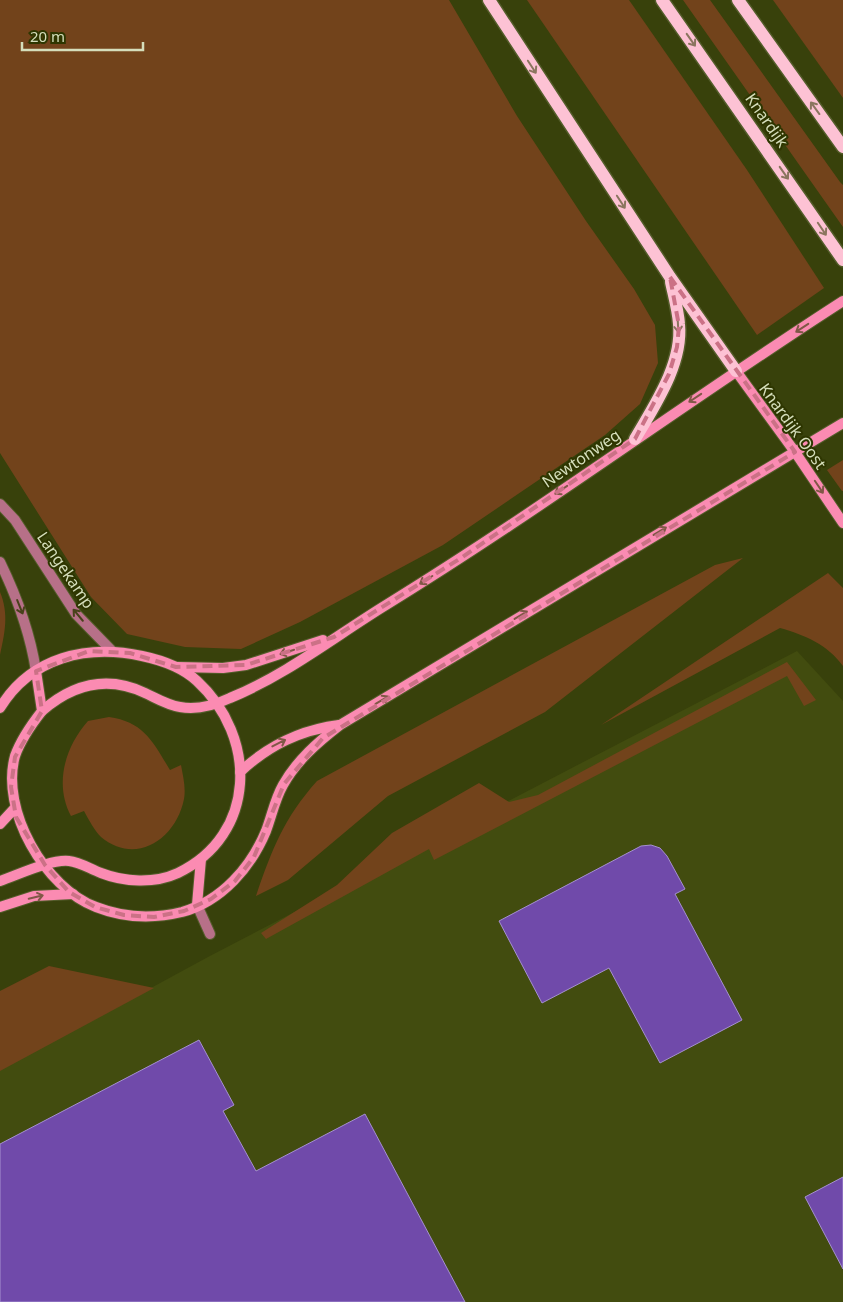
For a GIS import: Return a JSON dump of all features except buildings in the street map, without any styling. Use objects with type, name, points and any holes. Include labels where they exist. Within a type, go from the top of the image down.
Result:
[{"type":"main road","points":[[489,0],[670,277],[736,371]]},
{"type":"main road","name":"Knardijk","points":[[662,0],[843,260]]},
{"type":"main road","points":[[738,0],[843,147]]},
{"type":"main road","points":[[635,439],[669,374],[677,347],[679,326],[670,277]]},
{"type":"main road","name":"Newtonweg","points":[[340,725],[307,752],[294,769],[275,801],[266,830],[254,857],[235,881],[211,899],[184,911],[154,917],[124,915],[95,907],[73,894],[45,865],[29,844],[16,817],[11,787],[15,757],[27,730],[42,710],[69,692],[86,685],[108,682],[129,686],[180,707],[194,708],[217,703],[274,678],[334,637],[461,558],[736,371],[843,302]]},
{"type":"main road","name":"Knardijk Oost","points":[[736,371],[795,452],[843,523]]},
{"type":"main road","points":[[240,772],[256,757],[295,735],[317,728],[340,725],[843,423]]},
{"type":"main road","name":"Newtonweg","points":[[176,667],[223,668],[246,665],[334,637]]},
{"type":"main road","points":[[0,708],[7,696],[36,671],[71,655],[89,651],[112,651],[153,658],[176,667],[196,680],[217,703],[228,721],[235,740],[241,786],[235,814],[221,839],[201,859],[176,874],[149,880],[120,879],[68,861],[45,865],[0,881]]},
{"type":"main road","points":[[36,671],[42,710]]},
{"type":"main road","points":[[0,824],[14,809]]},
{"type":"main road","points":[[197,905],[201,859]]},
{"type":"main road","points":[[0,908],[34,896],[73,894]]},
{"type":"street","name":"Langekamp","points":[[0,504],[15,520],[76,614],[112,651]]},
{"type":"street","points":[[0,562],[22,611],[33,651],[36,671]]},
{"type":"street","points":[[197,905],[210,934]]},
{"type":"highlighted area","points":[[670,277],[795,452],[323,738],[284,784],[254,857],[235,881],[211,899],[184,911],[154,917],[124,915],[95,907],[69,892],[45,865],[16,817],[11,787],[15,757],[42,711],[36,671],[89,651],[130,653],[176,667],[246,665],[334,637],[461,558],[635,439],[669,374],[677,347],[679,326]]},
{"type":"shaded area","points":[[0,0],[449,0],[517,116],[586,221],[634,289],[655,325],[658,363],[640,404],[605,435],[443,545],[300,622],[241,649],[185,647],[127,634],[91,597],[0,453]]},
{"type":"shaded area","points":[[527,0],[629,0],[747,170],[824,288],[757,335]]},
{"type":"shaded area","points":[[683,0],[710,0],[843,185],[843,227]]},
{"type":"shaded area","points":[[773,0],[843,0],[843,98]]},
{"type":"shaded area","points":[[843,460],[843,491],[842,491],[827,470]]},
{"type":"shaded area","points":[[743,558],[545,712],[388,796],[288,880],[256,896],[268,863],[287,821],[317,781],[715,565]]},
{"type":"shaded area","points":[[828,573],[843,588],[843,666],[830,652],[815,642],[780,628],[601,725]]},
{"type":"shaded area","points":[[0,592],[3,600],[5,631],[0,655]]},
{"type":"shaded area","points":[[797,651],[843,701],[843,1302],[0,1302],[0,1070],[208,957]]},
{"type":"shaded area","points":[[787,662],[816,700],[804,706],[787,676],[434,860],[429,849],[266,939],[261,933],[337,885],[392,833],[479,783],[509,802],[538,795]]},
{"type":"shaded area","points":[[109,717],[131,723],[146,735],[170,770],[181,765],[185,791],[180,813],[173,826],[163,836],[153,844],[141,848],[128,849],[114,845],[98,834],[84,811],[71,816],[66,804],[63,779],[68,754],[73,742],[88,721]]},
{"type":"shaded area","points":[[49,966],[154,988],[0,1071],[0,991]]}]
